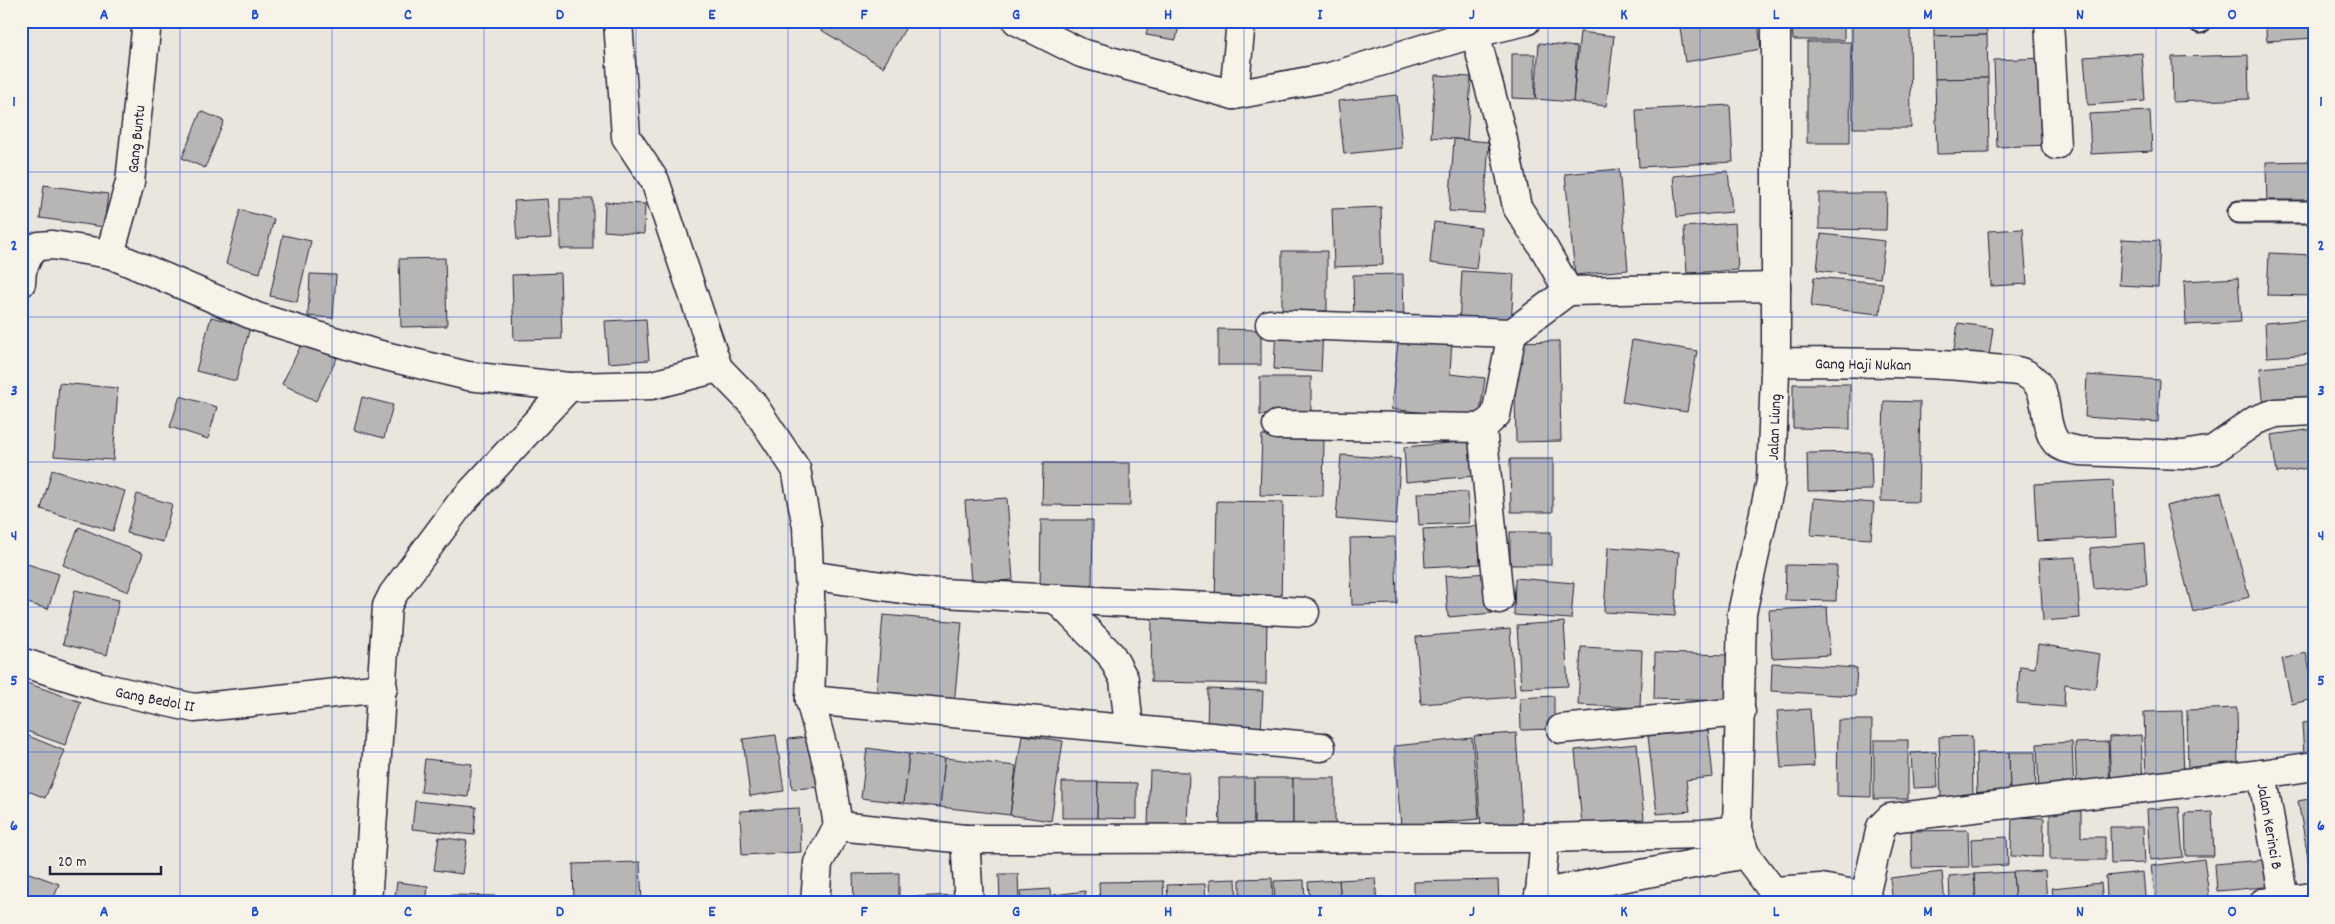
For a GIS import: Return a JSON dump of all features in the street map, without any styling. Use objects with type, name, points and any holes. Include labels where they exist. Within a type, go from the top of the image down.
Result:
[{"type":"street","name":"Gang Buntu","points":[[110,254],[130,182],[147,21]]},
{"type":"street","points":[[618,21],[626,138],[655,180],[718,368],[752,403],[796,469],[807,528],[810,575],[812,641],[810,700],[830,774],[838,826],[818,862],[815,903]]},
{"type":"street","points":[[1016,21],[1080,53],[1234,95],[1330,77],[1475,33],[1526,21]]},
{"type":"street","points":[[1234,95],[1241,21]]},
{"type":"street","name":"Jalan Liung","points":[[1741,842],[1742,614],[1771,481],[1776,362],[1776,21]]},
{"type":"street","points":[[2049,21],[2056,145]]},
{"type":"street","points":[[1475,33],[1502,135],[1517,207],[1545,250],[1568,291]]},
{"type":"street","points":[[22,274],[30,252],[39,246],[52,245],[110,254],[257,317],[373,353],[468,376],[569,387],[652,385],[718,368]]},
{"type":"street","points":[[1270,324],[1512,333],[1568,291],[1776,286]]},
{"type":"street","points":[[1277,425],[1482,428],[1496,415],[1512,333]]},
{"type":"street","name":"Gang Haji Nukan","points":[[1776,362],[1949,364],[2024,373],[2037,382],[2045,399],[2051,429],[2056,442],[2065,448],[2079,451],[2183,455],[2213,450],[2256,420],[2276,413],[2314,411]]},
{"type":"street","points":[[367,903],[383,688],[387,606],[393,594],[462,504],[569,387]]},
{"type":"street","points":[[1482,428],[1499,599]]},
{"type":"street","points":[[810,575],[922,592],[1305,612]]},
{"type":"street","points":[[1056,599],[1112,654],[1124,679],[1129,728]]},
{"type":"street","name":"Gang Bedol II","points":[[21,662],[102,687],[194,708],[383,688]]},
{"type":"street","points":[[810,700],[1321,747]]},
{"type":"street","points":[[1560,729],[1741,712]]},
{"type":"street","name":"Jalan Kerinci B","points":[[2273,902],[2262,774],[2314,766]]},
{"type":"street","points":[[838,826],[965,839],[1544,838],[1702,834],[1741,842],[1776,897],[1822,888],[1867,901],[1881,827],[1890,818],[2262,774]]},
{"type":"street","points":[[1544,838],[1539,898],[1741,842]]},
{"type":"street","points":[[965,839],[969,903]]},
{"type":"street","points":[[2273,902],[2314,897]]},
{"type":"lane","points":[[2239,212],[2314,212]]},
{"type":"building","points":[[806,21],[909,21],[909,22],[883,67]]},
{"type":"building","points":[[1149,21],[1180,21],[1176,40],[1146,35]]},
{"type":"building","points":[[1679,21],[1758,21],[1761,49],[1685,62]]},
{"type":"building","points":[[1792,21],[1844,21],[1844,40],[1793,40]]},
{"type":"building","points":[[1852,21],[1910,21],[1911,128],[1853,128]]},
{"type":"building","points":[[1934,21],[1986,21],[1987,35],[1934,36]]},
{"type":"building","points":[[2265,21],[2314,21],[2314,38],[2267,41]]},
{"type":"building","points":[[1580,32],[1614,36],[1606,106],[1573,102]]},
{"type":"building","points":[[1987,35],[1988,78],[1935,79],[1934,36]]},
{"type":"building","points":[[1807,42],[1851,42],[1850,143],[1807,143]]},
{"type":"building","points":[[1539,43],[1577,47],[1573,102],[1535,99]]},
{"type":"building","points":[[2142,53],[2145,101],[2088,105],[2084,57]]},
{"type":"building","points":[[1512,54],[1535,54],[1535,99],[1512,98]]},
{"type":"building","points":[[2248,55],[2249,99],[2173,102],[2172,57]]},
{"type":"building","points":[[2045,58],[2049,145],[1997,147],[1994,60]]},
{"type":"building","points":[[1435,75],[1471,77],[1467,140],[1431,137]]},
{"type":"building","points":[[1988,78],[1989,153],[1937,154],[1935,79]]},
{"type":"building","points":[[1397,95],[1402,148],[1344,154],[1338,101]]},
{"type":"building","points":[[1730,105],[1733,162],[1639,167],[1636,110]]},
{"type":"building","points":[[201,111],[224,121],[205,168],[182,158]]},
{"type":"building","points":[[2150,111],[2152,151],[2091,154],[2089,114]]},
{"type":"building","points":[[1454,139],[1489,142],[1484,213],[1449,211]]},
{"type":"building","points":[[2314,161],[2314,205],[2267,206],[2266,162]]},
{"type":"building","points":[[1619,169],[1628,270],[1575,275],[1565,174]]},
{"type":"building","points":[[1728,171],[1732,212],[1677,217],[1673,176]]},
{"type":"building","points":[[44,185],[108,194],[104,227],[40,218]]},
{"type":"building","points":[[1819,193],[1887,193],[1886,230],[1819,229]]},
{"type":"building","points":[[548,199],[552,238],[517,240],[514,201]]},
{"type":"building","points":[[560,199],[593,199],[593,249],[560,249]]},
{"type":"building","points":[[605,202],[645,204],[644,234],[604,231]]},
{"type":"building","points":[[1381,207],[1383,265],[1334,267],[1332,209]]},
{"type":"building","points":[[240,210],[274,219],[260,273],[226,264]]},
{"type":"building","points":[[1434,222],[1481,228],[1476,269],[1430,263]]},
{"type":"building","points":[[1735,223],[1738,270],[1687,273],[1684,227]]},
{"type":"building","points":[[2023,229],[2027,284],[1991,286],[1988,231]]},
{"type":"building","points":[[1821,234],[1885,241],[1880,278],[1817,270]]},
{"type":"building","points":[[283,235],[311,241],[297,302],[270,296]]},
{"type":"building","points":[[2122,239],[2160,241],[2158,287],[2119,285]]},
{"type":"building","points":[[1282,251],[1327,251],[1327,311],[1282,312]]},
{"type":"building","points":[[2269,253],[2314,255],[2314,296],[2267,295]]},
{"type":"building","points":[[445,258],[447,326],[401,327],[399,259]]},
{"type":"building","points":[[1462,271],[1514,274],[1511,326],[1459,324]]},
{"type":"building","points":[[560,273],[562,339],[514,340],[512,275]]},
{"type":"building","points":[[310,274],[336,275],[333,318],[308,316]]},
{"type":"building","points":[[1403,274],[1404,322],[1354,322],[1353,275]]},
{"type":"building","points":[[1814,277],[1883,283],[1880,314],[1811,307]]},
{"type":"building","points":[[2238,278],[2241,322],[2186,325],[2184,281]]},
{"type":"building","points":[[211,317],[250,327],[236,381],[196,371]]},
{"type":"building","points":[[646,319],[649,360],[608,363],[605,321]]},
{"type":"building","points":[[2314,319],[2314,354],[2267,357],[2265,323]]},
{"type":"building","points":[[1958,323],[1993,328],[1988,363],[1953,357]]},
{"type":"building","points":[[1276,328],[1323,330],[1321,372],[1274,369]]},
{"type":"building","points":[[1218,329],[1261,330],[1261,365],[1218,365]]},
{"type":"building","points":[[1399,334],[1452,339],[1450,374],[1485,378],[1479,419],[1391,409]]},
{"type":"building","points":[[1632,340],[1697,351],[1687,412],[1622,402]]},
{"type":"building","points":[[303,341],[337,358],[316,401],[282,384]]},
{"type":"building","points":[[1559,341],[1561,441],[1516,442],[1514,342]]},
{"type":"building","points":[[2314,363],[2314,402],[2264,408],[2260,368]]},
{"type":"building","points":[[2087,375],[2160,380],[2158,422],[2085,417]]},
{"type":"building","points":[[1260,377],[1311,377],[1311,415],[1260,415]]},
{"type":"building","points":[[59,383],[118,388],[113,460],[54,456]]},
{"type":"building","points":[[1793,384],[1850,384],[1850,429],[1793,428]]},
{"type":"building","points":[[180,396],[217,407],[208,439],[170,427]]},
{"type":"building","points":[[362,397],[393,405],[384,438],[354,430]]},
{"type":"building","points":[[1884,401],[1920,402],[1918,502],[1881,501]]},
{"type":"building","points":[[2314,429],[2314,467],[2277,473],[2271,435]]},
{"type":"building","points":[[1262,435],[1324,437],[1323,496],[1260,495]]},
{"type":"building","points":[[1472,441],[1475,476],[1406,482],[1404,447]]},
{"type":"building","points":[[1871,452],[1872,490],[1808,491],[1807,453]]},
{"type":"building","points":[[1341,455],[1400,459],[1396,524],[1336,519]]},
{"type":"building","points":[[1510,459],[1553,459],[1553,512],[1511,512]]},
{"type":"building","points":[[1043,463],[1130,463],[1130,506],[1042,505]]},
{"type":"building","points":[[52,470],[125,491],[113,531],[41,509]]},
{"type":"building","points":[[2113,480],[2116,537],[2037,541],[2034,484]]},
{"type":"building","points":[[1468,492],[1469,523],[1419,525],[1417,493]]},
{"type":"building","points":[[2221,492],[2249,597],[2193,612],[2166,506]]},
{"type":"building","points":[[137,494],[172,504],[163,542],[127,533]]},
{"type":"building","points":[[1007,498],[1013,580],[971,583],[965,501]]},
{"type":"building","points":[[1814,498],[1874,503],[1871,539],[1811,535]]},
{"type":"building","points":[[1217,501],[1283,502],[1281,605],[1215,605]]},
{"type":"building","points":[[1041,520],[1093,520],[1092,591],[1040,590]]},
{"type":"building","points":[[1478,526],[1480,564],[1425,567],[1423,529]]},
{"type":"building","points":[[79,527],[143,554],[128,592],[63,565]]},
{"type":"building","points":[[1510,532],[1551,532],[1551,565],[1510,565]]},
{"type":"building","points":[[1395,537],[1397,604],[1352,605],[1350,538]]},
{"type":"building","points":[[2144,543],[2147,585],[2094,589],[2090,548]]},
{"type":"building","points":[[1608,547],[1679,552],[1675,616],[1604,612]]},
{"type":"building","points":[[2076,557],[2080,618],[2043,621],[2039,559]]},
{"type":"building","points":[[21,562],[59,574],[48,609],[21,601]]},
{"type":"building","points":[[1786,565],[1837,566],[1836,601],[1785,600]]},
{"type":"building","points":[[1489,573],[1493,613],[1448,617],[1445,576]]},
{"type":"building","points":[[1515,578],[1574,583],[1571,619],[1514,615]]},
{"type":"building","points":[[75,590],[119,600],[107,655],[63,644]]},
{"type":"building","points":[[1827,607],[1830,655],[1772,658],[1769,610]]},
{"type":"building","points":[[1152,614],[1267,616],[1266,684],[1151,682]]},
{"type":"building","points":[[883,615],[962,622],[954,704],[876,697]]},
{"type":"building","points":[[1564,622],[1568,686],[1521,688],[1517,625]]},
{"type":"building","points":[[1510,629],[1515,697],[1421,704],[1416,637]]},
{"type":"building","points":[[2038,644],[2100,654],[2095,689],[2065,684],[2064,707],[2017,703],[2020,666],[2035,668]]},
{"type":"building","points":[[1581,647],[1642,650],[1640,708],[1578,705]]},
{"type":"building","points":[[1655,653],[1729,655],[1728,701],[1654,699]]},
{"type":"building","points":[[2306,653],[2314,688],[2314,699],[2292,704],[2282,659]]},
{"type":"building","points":[[1772,663],[1857,668],[1855,696],[1771,691]]},
{"type":"building","points":[[21,681],[81,702],[65,745],[21,729]]},
{"type":"building","points":[[1208,689],[1263,691],[1261,734],[1207,733]]},
{"type":"building","points":[[1554,696],[1554,729],[1521,730],[1520,698]]},
{"type":"building","points":[[2237,708],[2238,774],[2188,776],[2187,710]]},
{"type":"building","points":[[1810,709],[1814,766],[1781,768],[1777,711]]},
{"type":"building","points":[[2182,711],[2184,780],[2146,781],[2144,712]]},
{"type":"building","points":[[1838,720],[1872,720],[1871,797],[1837,796]]},
{"type":"building","points":[[2314,722],[2314,756],[2304,756],[2302,723]]},
{"type":"building","points":[[1708,729],[1713,777],[1686,780],[1690,811],[1657,814],[1648,736]]},
{"type":"building","points":[[21,733],[65,751],[45,798],[21,788]]},
{"type":"building","points":[[1516,733],[1522,823],[1481,827],[1474,736]]},
{"type":"building","points":[[776,735],[784,791],[750,796],[743,739]]},
{"type":"building","points":[[1022,735],[1063,741],[1051,821],[1010,815]]},
{"type":"building","points":[[2141,735],[2143,786],[2111,787],[2109,737]]},
{"type":"building","points":[[817,736],[821,787],[792,789],[788,739]]},
{"type":"building","points":[[1972,736],[1973,799],[1941,799],[1939,737]]},
{"type":"building","points":[[1472,738],[1479,819],[1401,826],[1394,746]]},
{"type":"building","points":[[1874,740],[1908,740],[1908,799],[1874,799]]},
{"type":"building","points":[[2072,742],[2074,793],[2039,794],[2037,744]]},
{"type":"building","points":[[2108,742],[2110,792],[2077,793],[2075,743]]},
{"type":"building","points":[[1637,744],[1644,819],[1582,824],[1575,750]]},
{"type":"building","points":[[867,748],[909,754],[904,803],[861,798]]},
{"type":"building","points":[[1936,752],[1938,787],[1913,788],[1911,753]]},
{"type":"building","points":[[2009,752],[2035,752],[2036,799],[2010,799]]},
{"type":"building","points":[[2009,752],[2010,799],[1977,800],[1976,753]]},
{"type":"building","points":[[909,754],[945,758],[940,807],[904,803]]},
{"type":"building","points":[[945,758],[1016,766],[1010,815],[940,807]]},
{"type":"building","points":[[425,759],[472,764],[468,797],[421,792]]},
{"type":"building","points":[[1150,771],[1189,772],[1187,826],[1148,825]]},
{"type":"building","points":[[1219,778],[1254,778],[1254,832],[1220,832]]},
{"type":"building","points":[[1254,778],[1293,778],[1293,831],[1254,832]]},
{"type":"building","points":[[1293,778],[1335,778],[1335,831],[1293,831]]},
{"type":"building","points":[[1062,782],[1098,782],[1097,818],[1062,818]]},
{"type":"building","points":[[1098,782],[1137,783],[1137,819],[1097,818]]},
{"type":"building","points":[[2314,798],[2314,849],[2307,851],[2298,801]]},
{"type":"building","points":[[415,801],[476,807],[474,835],[412,829]]},
{"type":"building","points":[[2179,807],[2183,857],[2150,860],[2147,809]]},
{"type":"building","points":[[799,808],[801,852],[742,855],[740,811]]},
{"type":"building","points":[[2050,810],[2081,811],[2081,837],[2105,837],[2105,860],[2050,860]]},
{"type":"building","points":[[2212,812],[2214,856],[2186,856],[2185,813]]},
{"type":"building","points":[[2012,817],[2044,818],[2043,857],[2011,856]]},
{"type":"building","points":[[2110,827],[2143,827],[2145,863],[2111,864]]},
{"type":"building","points":[[1968,830],[1969,867],[1912,868],[1911,831]]},
{"type":"building","points":[[439,837],[467,841],[462,874],[434,870]]},
{"type":"building","points":[[2007,837],[2008,865],[1972,867],[1971,839]]},
{"type":"building","points":[[2314,850],[2314,894],[2313,894],[2307,851]]},
{"type":"building","points":[[2204,859],[2210,903],[2156,903],[2151,866]]},
{"type":"building","points":[[2274,859],[2276,886],[2217,891],[2215,864]]},
{"type":"building","points":[[640,862],[642,903],[574,903],[573,864]]},
{"type":"building","points":[[21,870],[59,884],[52,903],[21,903]]},
{"type":"building","points":[[2045,871],[2047,903],[2015,903],[2013,872]]},
{"type":"building","points":[[1942,872],[1945,903],[1893,903],[1890,878]]},
{"type":"building","points":[[2013,872],[2015,903],[1976,903],[1974,874]]},
{"type":"building","points":[[2143,872],[2145,896],[2107,899],[2106,876]]},
{"type":"building","points":[[899,873],[899,903],[854,903],[853,874]]},
{"type":"building","points":[[999,874],[1018,874],[1019,903],[1000,903]]},
{"type":"building","points":[[1974,874],[1976,903],[1950,903],[1949,876]]},
{"type":"building","points":[[1272,878],[1273,903],[1240,903],[1240,879]]},
{"type":"building","points":[[1375,878],[1377,903],[1341,903],[1339,880]]},
{"type":"building","points":[[1236,879],[1237,903],[1210,903],[1209,880]]},
{"type":"building","points":[[1304,880],[1305,903],[1275,903],[1274,881]]},
{"type":"building","points":[[1339,880],[1341,903],[1310,903],[1308,882]]},
{"type":"building","points":[[1498,880],[1499,903],[1414,903],[1414,882]]},
{"type":"building","points":[[1163,881],[1164,903],[1100,903],[1099,882]]},
{"type":"building","points":[[397,882],[428,886],[426,903],[394,903]]},
{"type":"building","points":[[2101,883],[2103,903],[2054,903],[2052,888]]},
{"type":"building","points":[[1205,884],[1206,903],[1168,903],[1167,885]]},
{"type":"building","points":[[1050,889],[1051,903],[1021,903],[1020,891]]},
{"type":"building","points":[[1085,891],[1086,903],[1055,903],[1054,895]]},
{"type":"building","points":[[450,895],[495,896],[495,903],[450,903]]},
{"type":"building","points":[[956,895],[956,903],[912,903],[911,897]]}]
